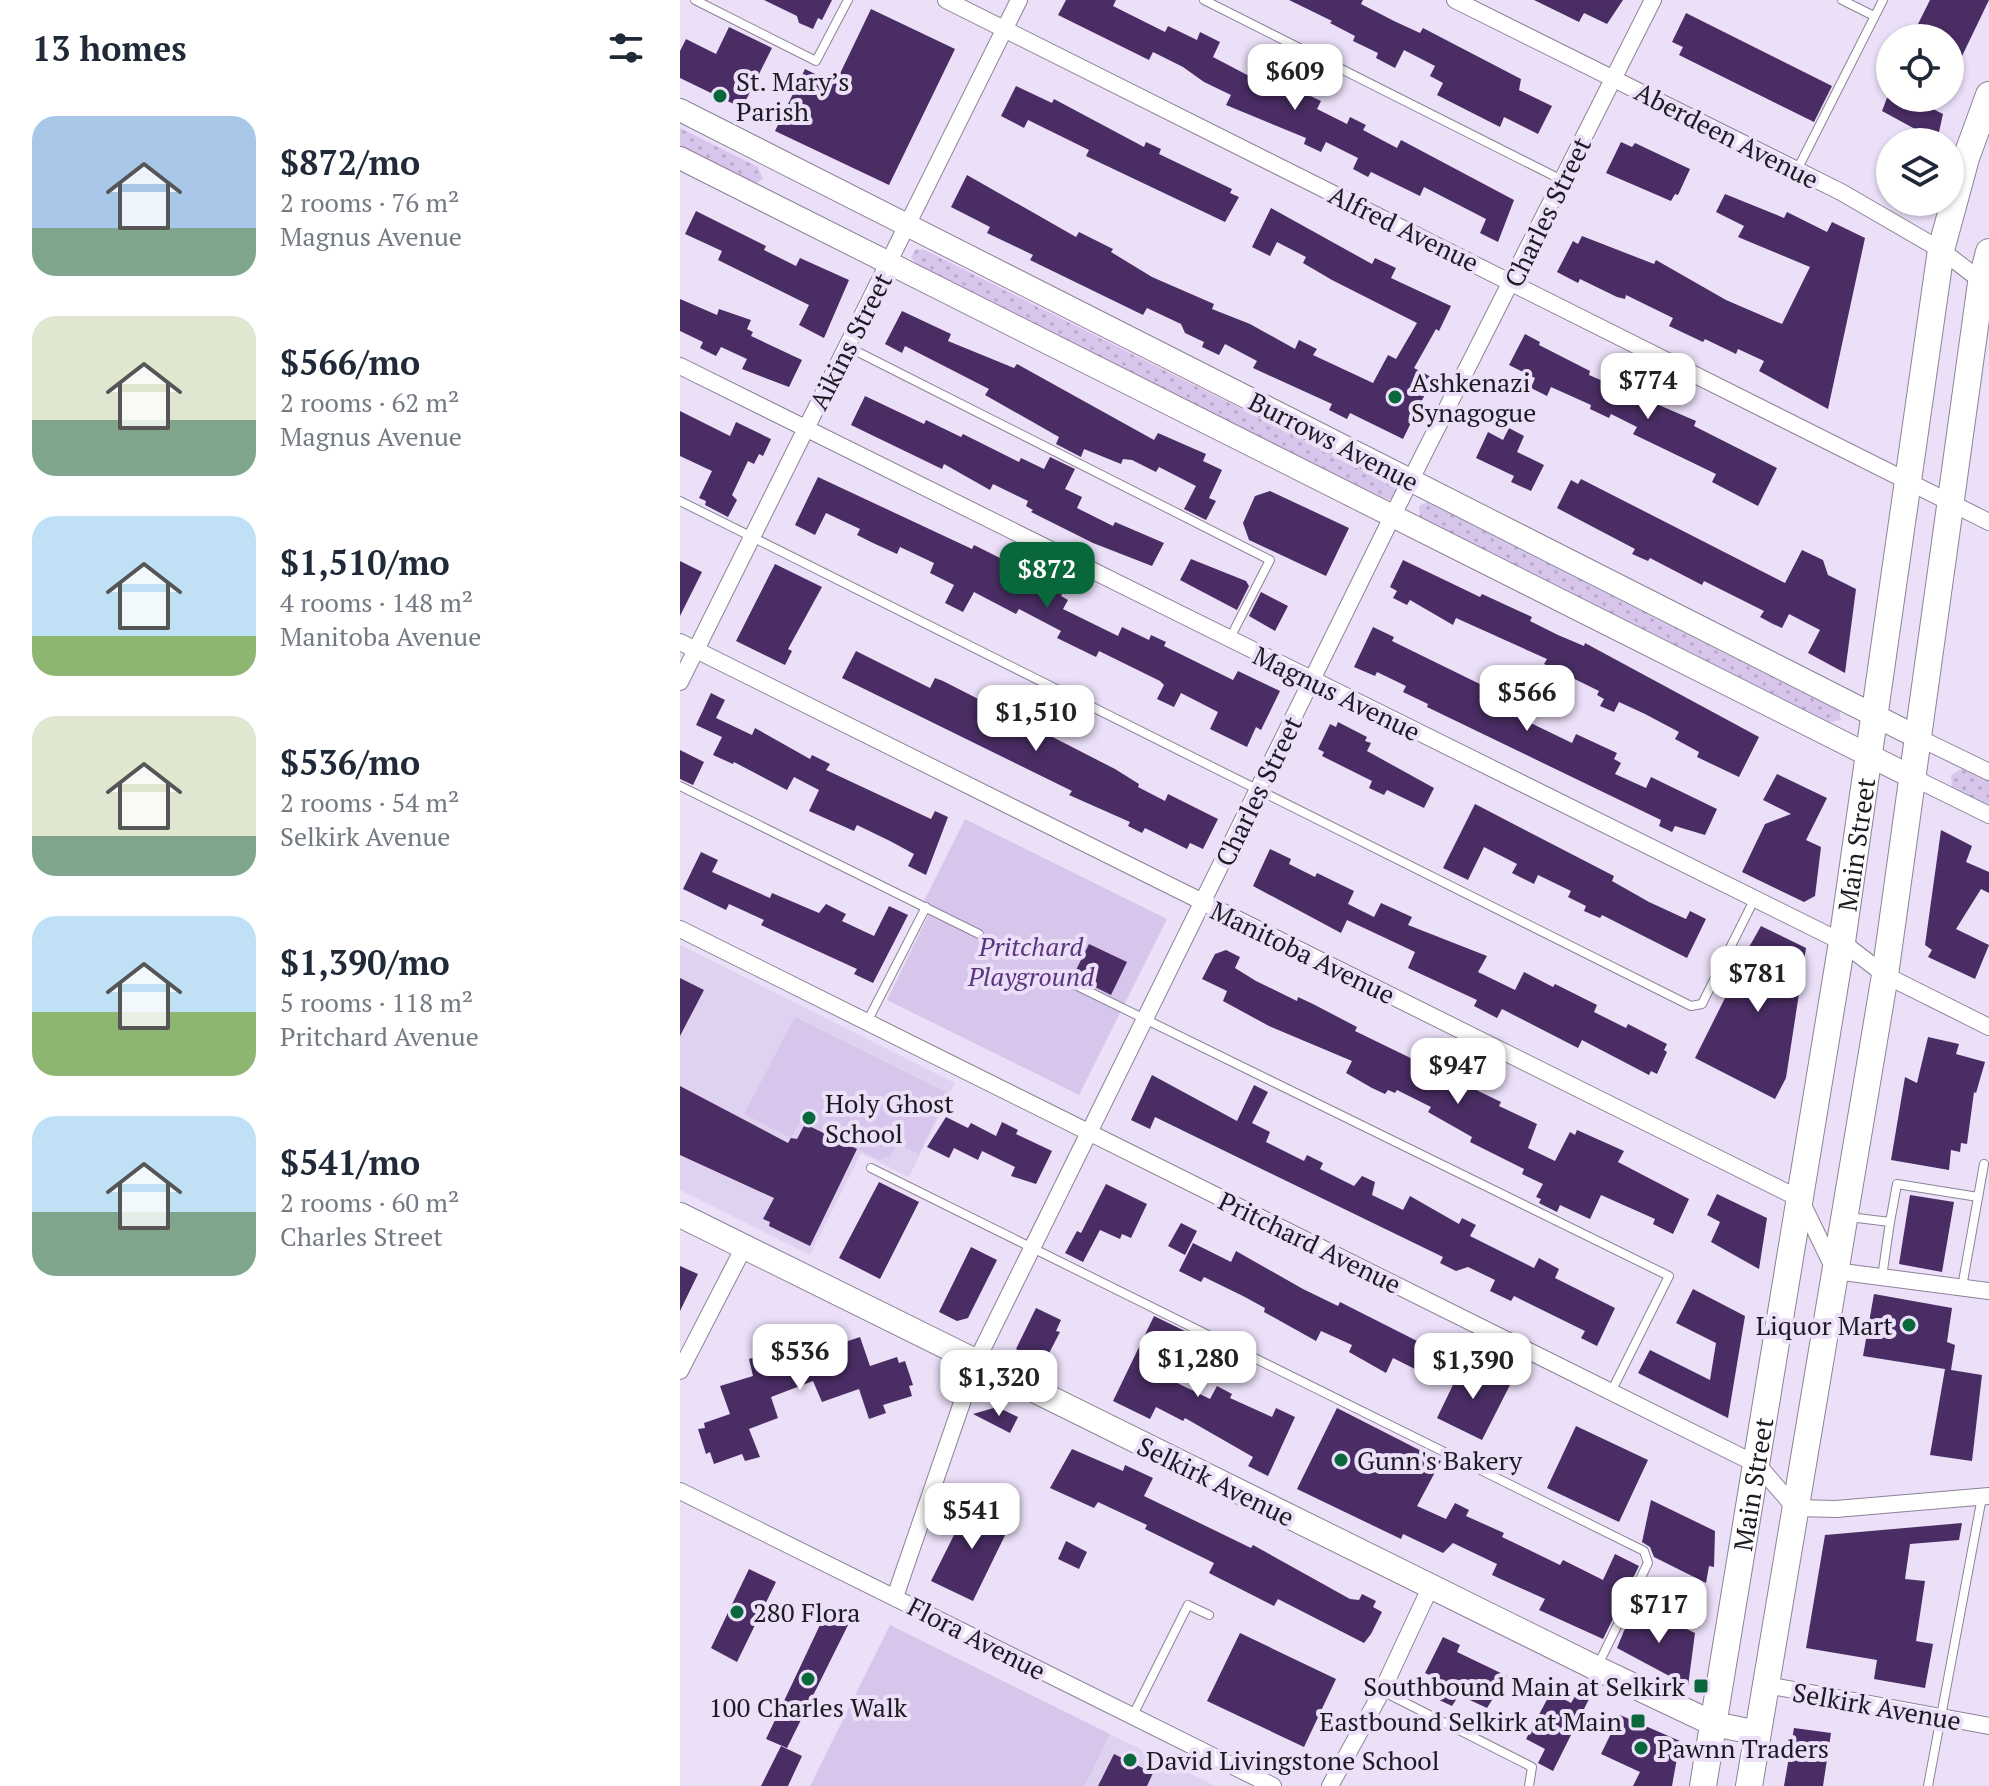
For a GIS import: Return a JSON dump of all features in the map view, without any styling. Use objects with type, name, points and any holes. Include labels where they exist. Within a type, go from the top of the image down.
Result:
[{"type":"main road","name":"Main Street","points":[[1703,1786],[1842,942],[1941,250],[1966,158],[1989,95]]},
{"type":"main road","name":"Main Street","points":[[1749,1786],[1885,975],[1950,503],[1989,252]]},
{"type":"main road","name":"Selkirk Avenue","points":[[680,1215],[1596,1668],[1714,1724],[1758,1733]]},
{"type":"street","name":"Alfred Avenue","points":[[946,0],[1989,522]]},
{"type":"street","name":"Aikins Street","points":[[680,682],[688,646],[752,537],[1019,0]]},
{"type":"street","name":"Aberdeen Avenue","points":[[1455,0],[1797,170],[1941,250],[1985,285]]},
{"type":"street","name":"Charles Street","points":[[895,1597],[976,1362],[1392,517],[1653,0]]},
{"type":"street","name":"Burrows Avenue","points":[[680,110],[906,227],[1989,772]]},
{"type":"street","name":"Burrows Avenue","points":[[680,158],[1989,815]]},
{"type":"street","name":"Magnus Avenue","points":[[680,366],[1842,942],[1885,975],[1989,1027]]},
{"type":"street","name":"Manitoba Avenue","points":[[688,646],[1800,1199]]},
{"type":"street","name":"Pritchard Avenue","points":[[680,929],[1758,1465],[1795,1508]]},
{"type":"street","points":[[1800,1199],[1835,1271],[1989,1291]]},
{"type":"street","points":[[680,1371],[684,1353],[744,1247]]},
{"type":"street","name":"Flora Avenue","points":[[680,1491],[1273,1786]]},
{"type":"street","points":[[1795,1508],[1836,1509],[1985,1497]]},
{"type":"street","points":[[1330,1786],[1382,1691],[1430,1588]]},
{"type":"street","name":"Selkirk Avenue","points":[[1766,1685],[1989,1726]]},
{"type":"lane","points":[[695,0],[816,61],[848,0]]},
{"type":"lane","points":[[1204,0],[1562,181]]},
{"type":"lane","points":[[1842,0],[1874,16]]},
{"type":"lane","points":[[1797,170],[1883,0]]},
{"type":"lane","points":[[848,347],[1270,560],[1229,640]]},
{"type":"lane","points":[[680,501],[1691,1006],[1702,1004],[1754,900]]},
{"type":"lane","points":[[680,786],[979,934]]},
{"type":"lane","points":[[867,1022],[926,907]]},
{"type":"lane","points":[[1055,975],[1669,1276],[1611,1392]]},
{"type":"lane","points":[[1961,1288],[1984,1164]]},
{"type":"lane","points":[[871,1168],[1644,1551],[1648,1563],[1596,1668]]},
{"type":"lane","points":[[1882,1277],[1897,1184],[1978,1197]]},
{"type":"lane","points":[[1844,1216],[1890,1222]]},
{"type":"lane","points":[[1928,1786],[1985,1497]]},
{"type":"lane","points":[[1132,1716],[1188,1605],[1209,1615]]},
{"type":"lane","points":[[1382,1691],[1532,1767],[1529,1786]]},
{"type":"shaded area","name":"Holy Ghost School","points":[[680,945],[955,1083],[909,1177],[861,1153],[810,1255],[680,1190]]},
{"type":"shaded area","name":"David Livingstone School","points":[[1110,1734],[1215,1786],[1085,1786]]},
{"type":"green space","points":[[680,128],[758,167],[763,179],[755,184],[680,147]]},
{"type":"green space","points":[[916,249],[925,250],[1391,484],[1397,491],[1394,500],[1384,498],[917,265],[911,257]]},
{"type":"green space","points":[[1428,502],[1839,709],[1841,720],[1829,722],[1420,518],[1419,506]]},
{"type":"green space","points":[[1962,769],[1989,781],[1989,806],[1952,787],[1951,775]]},
{"type":"green space","name":"Pritchard Playground","points":[[965,819],[1167,919],[1079,1095],[887,1000],[932,908],[923,903]]},
{"type":"green space","points":[[795,1017],[948,1093],[919,1154],[897,1144],[890,1156],[879,1160],[801,1120],[791,1138],[744,1114]]},
{"type":"green space","points":[[890,1625],[1110,1734],[1085,1786],[810,1786]]},
{"type":"building","points":[[764,0],[832,0],[822,20],[818,18],[813,29],[799,23],[797,16]]},
{"type":"building","points":[[1066,0],[1116,0],[1113,6],[1165,32],[1168,26],[1197,40],[1200,32],[1220,42],[1213,57],[1293,99],[1294,95],[1301,98],[1304,93],[1321,101],[1317,109],[1347,124],[1350,117],[1366,125],[1363,130],[1397,148],[1401,140],[1514,200],[1498,242],[1480,233],[1486,219],[1424,187],[1420,196],[1371,172],[1368,177],[1353,169],[1358,158],[1326,142],[1321,152],[1304,144],[1306,138],[1226,105],[1231,95],[1183,67],[1153,52],[1149,60],[1058,15]]},
{"type":"building","points":[[1289,0],[1363,0],[1361,4],[1394,21],[1420,33],[1423,28],[1521,79],[1519,90],[1552,106],[1538,134],[1504,117],[1500,127],[1437,95],[1443,83],[1430,76],[1435,66],[1404,50],[1395,68],[1376,58],[1378,53],[1353,41],[1355,36],[1330,23],[1332,21]]},
{"type":"building","points":[[1534,0],[1623,0],[1607,24],[1584,13],[1579,22]]},
{"type":"building","points":[[1930,0],[1989,0],[1964,52],[1964,24],[1918,24]]},
{"type":"building","points":[[871,9],[955,49],[889,185],[775,131],[805,69],[835,84]]},
{"type":"building","points":[[1686,13],[1832,86],[1814,122],[1679,55],[1683,47],[1672,42]]},
{"type":"building","points":[[729,27],[772,48],[742,108],[680,78],[680,51],[686,39],[716,54]]},
{"type":"building","points":[[1016,86],[1052,103],[1054,99],[1144,147],[1146,142],[1161,149],[1159,154],[1232,189],[1230,193],[1239,197],[1225,222],[1086,156],[1089,150],[1028,120],[1024,128],[1001,116]]},
{"type":"building","points":[[1884,112],[1943,114],[1940,128],[1913,128]]},
{"type":"building","points":[[1621,142],[1632,147],[1635,143],[1690,169],[1678,195],[1675,194],[1671,201],[1606,173]]},
{"type":"building","points":[[967,175],[1076,237],[1079,232],[1113,249],[1111,252],[1152,277],[1214,304],[1212,309],[1250,324],[1295,349],[1299,340],[1317,349],[1313,355],[1373,383],[1388,355],[1396,359],[1417,323],[1332,280],[1303,263],[1306,257],[1277,242],[1270,256],[1252,247],[1271,208],[1372,264],[1375,258],[1396,268],[1391,278],[1451,306],[1439,331],[1436,329],[1414,368],[1433,378],[1403,439],[1350,413],[1347,419],[1329,410],[1332,404],[1253,368],[1257,361],[1225,344],[1219,355],[1202,347],[1204,342],[1185,333],[1181,324],[1147,308],[1143,315],[1030,260],[1033,255],[987,233],[990,227],[951,207]]},
{"type":"building","points":[[1725,194],[1784,218],[1787,212],[1827,232],[1832,222],[1865,238],[1828,409],[1759,371],[1764,361],[1738,349],[1736,354],[1705,339],[1703,342],[1669,326],[1673,318],[1626,295],[1625,299],[1617,297],[1557,272],[1573,241],[1578,244],[1582,236],[1654,264],[1656,260],[1726,300],[1782,324],[1810,267],[1738,237],[1744,226],[1716,212]]},
{"type":"building","points":[[696,211],[766,246],[764,250],[796,266],[800,258],[849,280],[824,338],[799,325],[809,305],[718,260],[722,251],[685,234]]},
{"type":"building","points":[[680,299],[717,315],[719,309],[751,320],[747,329],[753,332],[751,336],[802,360],[789,387],[742,369],[747,359],[721,347],[716,356],[700,348],[703,342],[680,331]]},
{"type":"building","points":[[902,311],[951,334],[948,341],[1014,368],[1017,364],[1154,440],[1158,433],[1206,454],[1203,461],[1222,470],[1209,498],[1216,501],[1206,520],[1184,509],[1196,486],[1159,467],[1156,472],[1132,460],[1123,459],[1121,464],[1084,449],[1081,457],[1056,444],[1059,437],[985,395],[989,389],[905,346],[902,353],[885,344]]},
{"type":"building","points":[[1525,334],[1540,342],[1539,345],[1590,371],[1589,375],[1696,421],[1694,426],[1777,468],[1758,506],[1712,482],[1716,474],[1633,434],[1637,427],[1611,414],[1609,418],[1590,409],[1591,405],[1551,387],[1547,396],[1531,388],[1535,378],[1509,365]]},
{"type":"building","points":[[865,396],[924,424],[926,420],[961,437],[963,434],[1019,462],[1021,458],[1044,469],[1050,457],[1075,469],[1065,489],[1082,497],[1077,508],[1113,526],[1115,522],[1164,543],[1152,566],[1093,543],[1031,512],[1033,510],[1026,506],[1028,501],[993,484],[990,490],[944,464],[942,469],[851,425]]},
{"type":"building","points":[[680,411],[730,436],[736,422],[771,439],[763,456],[759,454],[754,464],[748,461],[732,495],[737,500],[728,517],[705,505],[706,501],[699,498],[712,471],[680,456]]},
{"type":"building","points":[[1509,428],[1524,436],[1517,452],[1544,465],[1531,491],[1511,482],[1514,476],[1476,458],[1488,432],[1503,440]]},
{"type":"building","points":[[818,477],[972,549],[974,545],[1064,590],[1061,596],[1068,600],[1063,609],[1118,636],[1122,627],[1149,640],[1151,635],[1166,642],[1164,646],[1233,680],[1238,671],[1280,691],[1261,730],[1256,727],[1247,747],[1210,729],[1218,712],[1181,693],[1174,707],[1157,699],[1164,685],[1160,681],[1099,651],[1096,657],[1057,638],[1061,631],[1019,609],[1016,614],[974,592],[963,612],[945,603],[954,585],[930,573],[934,563],[900,547],[897,554],[873,543],[857,535],[860,529],[826,513],[815,535],[795,525]]},
{"type":"building","points":[[1581,479],[1785,583],[1802,550],[1823,560],[1828,575],[1856,589],[1845,673],[1808,653],[1820,630],[1789,614],[1782,628],[1773,624],[1760,617],[1764,611],[1704,581],[1702,585],[1650,558],[1648,561],[1632,554],[1635,549],[1557,508],[1571,480],[1578,484]]},
{"type":"building","points":[[1270,491],[1349,528],[1326,576],[1249,540],[1243,523],[1255,496]]},
{"type":"building","points":[[1191,559],[1246,581],[1249,586],[1237,610],[1180,580]]},
{"type":"building","points":[[1403,560],[1480,597],[1482,594],[1532,617],[1530,621],[1558,635],[1584,646],[1585,643],[1759,737],[1739,777],[1697,757],[1699,752],[1675,739],[1679,732],[1645,714],[1619,702],[1614,712],[1600,706],[1604,699],[1597,695],[1599,691],[1544,664],[1547,659],[1456,618],[1453,625],[1410,600],[1407,605],[1393,598],[1397,591],[1390,587]]},
{"type":"building","points":[[680,561],[702,572],[680,616]]},
{"type":"building","points":[[775,564],[822,587],[788,649],[792,651],[785,665],[736,641]]},
{"type":"building","points":[[1261,592],[1288,606],[1275,631],[1249,616]]},
{"type":"building","points":[[1373,627],[1394,637],[1392,641],[1488,688],[1486,692],[1511,705],[1508,712],[1572,743],[1576,734],[1617,753],[1614,759],[1621,763],[1615,774],[1646,788],[1651,777],[1717,809],[1705,835],[1675,826],[1672,832],[1659,826],[1661,820],[1427,707],[1428,704],[1403,692],[1406,686],[1377,672],[1375,676],[1354,667]]},
{"type":"building","points":[[856,651],[930,688],[935,678],[943,681],[1115,769],[1139,784],[1138,787],[1165,801],[1168,794],[1218,819],[1203,849],[1190,843],[1187,849],[1145,828],[1142,833],[1128,826],[1130,822],[1069,795],[1072,791],[842,678]]},
{"type":"building","points":[[711,693],[725,700],[716,718],[752,735],[755,728],[810,759],[812,755],[830,764],[826,770],[931,819],[935,811],[948,817],[926,875],[908,866],[914,854],[857,825],[854,831],[809,811],[819,790],[794,777],[787,790],[734,762],[713,755],[722,737],[696,725]]},
{"type":"building","points":[[1338,722],[1367,737],[1365,741],[1371,743],[1367,751],[1434,788],[1424,808],[1387,790],[1384,795],[1369,788],[1372,781],[1322,756],[1324,752],[1318,749],[1330,724],[1336,727]]},
{"type":"building","points":[[680,750],[704,762],[693,785],[680,779]]},
{"type":"building","points":[[1777,774],[1827,798],[1806,840],[1821,847],[1815,896],[1804,902],[1742,872],[1765,824],[1791,814],[1763,800]]},
{"type":"building","points":[[1475,804],[1614,876],[1612,881],[1649,902],[1686,919],[1690,911],[1706,919],[1687,958],[1602,915],[1600,918],[1584,911],[1586,906],[1568,897],[1571,891],[1538,875],[1534,884],[1512,873],[1517,864],[1484,847],[1468,880],[1443,868]]},
{"type":"building","points":[[1941,830],[1972,846],[1966,862],[1989,872],[1989,893],[1981,889],[1956,929],[1989,945],[1975,979],[1928,957],[1932,950],[1925,945]]},
{"type":"building","points":[[1270,849],[1291,859],[1289,864],[1315,877],[1317,873],[1354,891],[1348,904],[1374,917],[1381,903],[1412,917],[1408,925],[1487,956],[1478,972],[1515,990],[1524,972],[1597,1005],[1594,1012],[1626,1028],[1628,1024],[1667,1044],[1664,1050],[1667,1052],[1657,1074],[1651,1071],[1649,1075],[1582,1040],[1578,1048],[1502,1009],[1497,1018],[1474,1006],[1477,1000],[1408,968],[1415,952],[1347,920],[1341,933],[1253,886]]},
{"type":"building","points":[[701,852],[718,860],[712,872],[770,898],[772,893],[819,913],[826,904],[846,914],[842,921],[874,936],[889,906],[908,915],[873,983],[854,974],[857,969],[761,925],[764,920],[729,904],[726,910],[683,889]]},
{"type":"building","points":[[1761,926],[1806,948],[1786,1078],[1775,1099],[1695,1058],[1727,994],[1717,989],[1729,966],[1736,970]]},
{"type":"building","points":[[1089,944],[1127,962],[1111,995],[1073,976]]},
{"type":"building","points":[[1226,950],[1240,957],[1235,968],[1256,981],[1297,1001],[1298,997],[1313,1004],[1357,1027],[1355,1031],[1501,1102],[1499,1106],[1537,1124],[1528,1148],[1555,1161],[1570,1132],[1575,1135],[1577,1130],[1624,1151],[1618,1162],[1689,1199],[1673,1234],[1653,1224],[1655,1219],[1601,1195],[1590,1219],[1560,1205],[1557,1212],[1539,1203],[1541,1199],[1536,1197],[1543,1184],[1522,1174],[1524,1169],[1470,1142],[1472,1137],[1428,1112],[1431,1107],[1397,1090],[1395,1093],[1388,1090],[1385,1094],[1372,1088],[1346,1073],[1352,1061],[1269,1026],[1223,1001],[1227,991],[1202,979],[1215,954]]},
{"type":"building","points":[[680,978],[704,990],[680,1036]]},
{"type":"building","points":[[1928,1037],[1959,1044],[1956,1054],[1985,1062],[1974,1092],[1967,1144],[1961,1143],[1960,1152],[1951,1150],[1949,1170],[1891,1160],[1905,1077],[1917,1083]]},
{"type":"building","points":[[1152,1075],[1237,1121],[1254,1085],[1268,1092],[1252,1123],[1270,1132],[1266,1142],[1304,1161],[1307,1155],[1323,1163],[1320,1169],[1354,1186],[1362,1176],[1375,1182],[1372,1195],[1403,1210],[1410,1196],[1459,1224],[1462,1218],[1476,1225],[1470,1236],[1534,1268],[1539,1258],[1559,1269],[1555,1278],[1615,1308],[1597,1346],[1581,1338],[1585,1331],[1514,1296],[1511,1301],[1490,1291],[1495,1280],[1468,1267],[1456,1271],[1440,1263],[1443,1257],[1155,1117],[1150,1129],[1131,1120]]},
{"type":"building","name":"Holy Ghost School","points":[[680,1086],[788,1143],[791,1138],[797,1139],[805,1124],[857,1149],[810,1246],[769,1226],[770,1222],[763,1219],[774,1198],[680,1155]]},
{"type":"building","points":[[946,1117],[968,1128],[971,1123],[996,1136],[1002,1122],[1018,1130],[1016,1134],[1052,1151],[1036,1184],[1011,1176],[1015,1167],[982,1151],[978,1160],[954,1148],[949,1158],[927,1147]]},
{"type":"building","points":[[879,1182],[919,1202],[880,1279],[839,1258]]},
{"type":"building","points":[[1106,1184],[1147,1204],[1131,1238],[1122,1234],[1120,1239],[1100,1230],[1083,1262],[1065,1253],[1077,1231],[1081,1233]]},
{"type":"building","points":[[1717,1194],[1767,1218],[1759,1269],[1711,1242],[1720,1222],[1707,1215]]},
{"type":"building","points":[[1910,1195],[1954,1202],[1942,1272],[1899,1264]]},
{"type":"building","points":[[1181,1223],[1197,1231],[1185,1255],[1168,1246]]},
{"type":"building","points":[[1193,1243],[1231,1262],[1236,1251],[1303,1289],[1338,1306],[1340,1302],[1429,1347],[1417,1370],[1393,1358],[1386,1373],[1349,1352],[1352,1345],[1321,1331],[1316,1341],[1264,1312],[1265,1308],[1243,1296],[1204,1277],[1201,1282],[1179,1271]]},
{"type":"building","points":[[971,1247],[997,1260],[968,1318],[957,1321],[939,1312]]},
{"type":"building","points":[[680,1266],[698,1274],[680,1311]]},
{"type":"building","points":[[1693,1289],[1745,1316],[1728,1418],[1638,1373],[1650,1350],[1710,1380],[1716,1343],[1676,1323]]},
{"type":"building","name":"Liquor Mart","points":[[1874,1294],[1952,1308],[1947,1342],[1955,1345],[1951,1370],[1863,1356]]},
{"type":"building","points":[[1036,1308],[1061,1320],[1056,1331],[1060,1332],[1044,1363],[1016,1349]]},
{"type":"building","points":[[1154,1316],[1191,1334],[1169,1379],[1210,1399],[1217,1386],[1232,1394],[1230,1398],[1272,1417],[1276,1408],[1295,1417],[1268,1476],[1248,1466],[1253,1457],[1185,1418],[1183,1421],[1156,1407],[1150,1419],[1113,1401]]},
{"type":"building","points":[[860,1337],[870,1366],[897,1357],[899,1363],[905,1361],[913,1385],[909,1386],[912,1396],[883,1405],[886,1413],[869,1419],[859,1389],[822,1402],[813,1381],[771,1397],[778,1418],[749,1429],[760,1457],[745,1461],[742,1454],[714,1464],[710,1452],[706,1454],[698,1429],[705,1428],[704,1423],[730,1414],[720,1386],[753,1376],[749,1359],[809,1341],[817,1359],[847,1350],[845,1342]]},
{"type":"building","points":[[1464,1362],[1510,1385],[1482,1440],[1437,1418]]},
{"type":"building","points":[[1945,1369],[1982,1375],[1972,1461],[1930,1455]]},
{"type":"building","points":[[997,1407],[1018,1417],[1010,1433],[973,1414]]},
{"type":"building","points":[[1337,1408],[1441,1461],[1417,1506],[1446,1519],[1455,1503],[1469,1510],[1466,1516],[1504,1533],[1502,1537],[1560,1565],[1563,1560],[1603,1580],[1615,1554],[1639,1566],[1603,1639],[1539,1610],[1545,1599],[1492,1575],[1497,1564],[1453,1543],[1443,1553],[1403,1534],[1401,1539],[1297,1489]]},
{"type":"building","points":[[1576,1426],[1648,1460],[1619,1522],[1547,1488]]},
{"type":"building","points":[[1072,1449],[1123,1471],[1125,1465],[1153,1478],[1144,1496],[1251,1548],[1253,1545],[1350,1599],[1359,1600],[1362,1594],[1376,1601],[1373,1607],[1382,1612],[1371,1634],[1364,1643],[1278,1599],[1274,1606],[1209,1573],[1214,1563],[1145,1529],[1147,1525],[1098,1502],[1094,1508],[1050,1488]]},
{"type":"building","points":[[1651,1500],[1715,1531],[1714,1567],[1709,1566],[1706,1583],[1654,1557],[1650,1547],[1642,1542]]},
{"type":"building","points":[[971,1501],[1012,1521],[973,1601],[931,1581]]},
{"type":"building","points":[[1962,1523],[1959,1540],[1910,1544],[1905,1579],[1925,1581],[1916,1641],[1933,1644],[1925,1688],[1874,1679],[1877,1660],[1806,1648],[1825,1535]]},
{"type":"building","points":[[1066,1541],[1087,1552],[1079,1569],[1058,1559]]},
{"type":"building","points":[[749,1569],[776,1582],[737,1662],[711,1648]]},
{"type":"building","name":"100 Charles Walk","points":[[828,1608],[851,1619],[787,1748],[766,1739]]},
{"type":"building","points":[[1633,1609],[1695,1633],[1688,1686],[1617,1648]]},
{"type":"building","points":[[1240,1633],[1336,1679],[1304,1747],[1207,1701]]},
{"type":"building","points":[[1443,1637],[1460,1645],[1457,1652],[1507,1676],[1487,1708],[1459,1695],[1452,1706],[1437,1699],[1445,1682],[1425,1673]]},
{"type":"building","points":[[1551,1692],[1571,1703],[1577,1693],[1589,1699],[1553,1771],[1538,1763],[1545,1749],[1526,1739]]},
{"type":"building","name":"Pawnn Traders","points":[[1620,1715],[1680,1741],[1672,1786],[1633,1786],[1640,1772],[1601,1754]]},
{"type":"building","points":[[1794,1728],[1831,1733],[1823,1786],[1784,1786]]},
{"type":"building","name":"100 Charles Walk","points":[[781,1746],[802,1756],[788,1786],[761,1786]]},
{"type":"building","points":[[1114,1754],[1153,1773],[1147,1786],[1098,1786]]},
{"type":"place","name":"St. Mary’s Parish","points":[[720,96]]},
{"type":"place","name":"Ashkenazi Synagogue","points":[[1395,397]]},
{"type":"place","name":"Holy Ghost School","points":[[809,1118]]},
{"type":"place","name":"Liquor Mart","points":[[1909,1325]]},
{"type":"place","name":"Gunn's Bakery","points":[[1341,1460]]},
{"type":"place","name":"280 Flora","points":[[737,1612]]},
{"type":"place","name":"100 Charles Walk","points":[[808,1679]]},
{"type":"place","name":"Southbound Main at Selkirk","points":[[1701,1686]]},
{"type":"place","name":"Eastbound Selkirk at Main","points":[[1638,1721]]},
{"type":"place","name":"Pawnn Traders","points":[[1641,1748]]},
{"type":"place","name":"David Livingstone School","points":[[1130,1760]]}]
